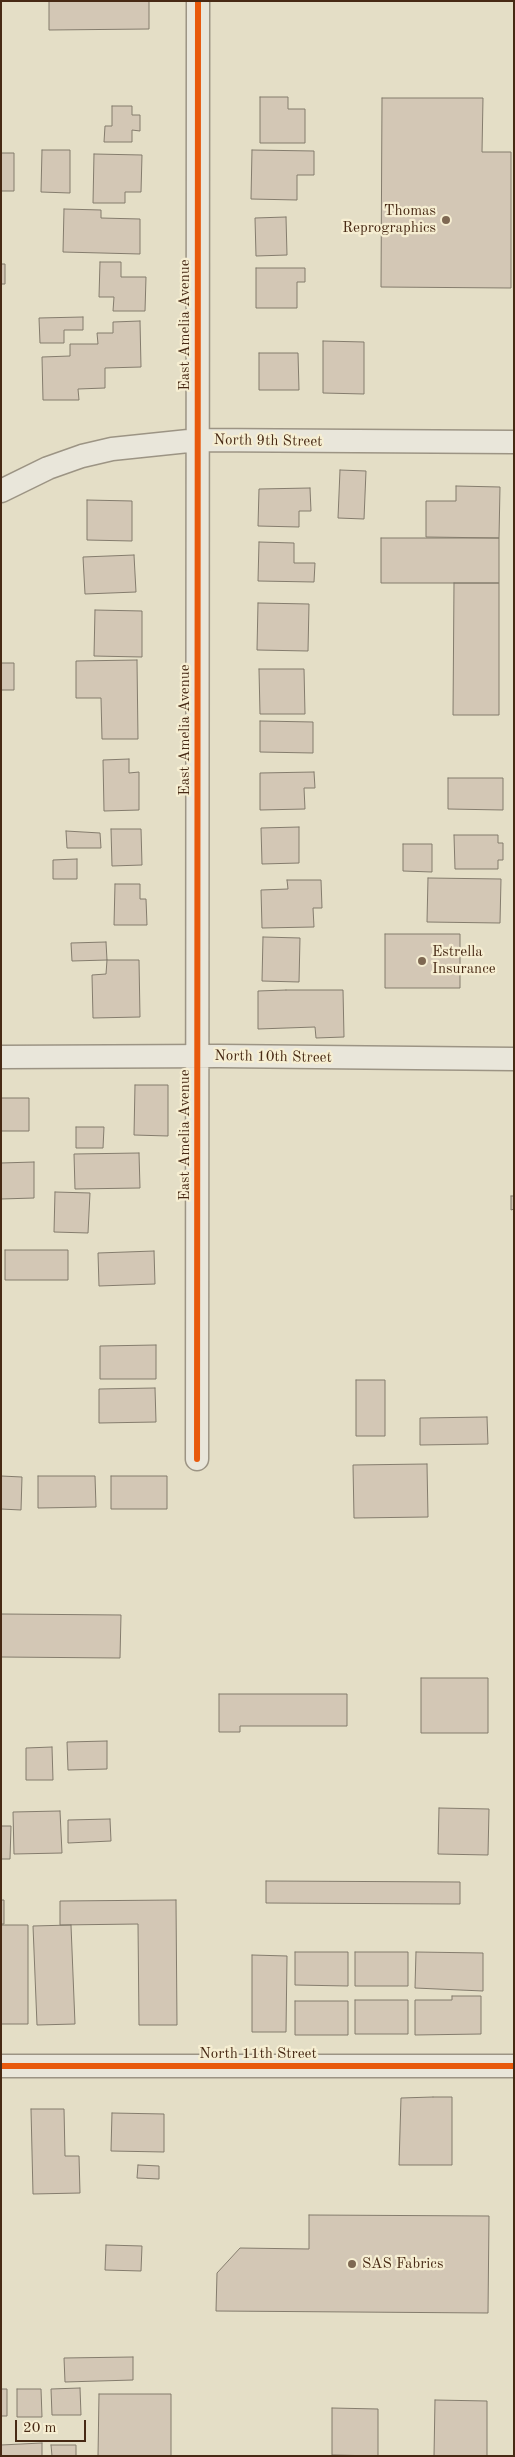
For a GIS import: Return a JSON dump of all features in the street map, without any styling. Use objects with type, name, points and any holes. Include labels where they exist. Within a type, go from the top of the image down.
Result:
[{"type":"street","name":"East Amelia Avenue","points":[[197,1459],[198,1]]},
{"type":"street","name":"North 9th Street","points":[[1,491],[48,468],[90,454],[112,449],[198,440],[514,442]]},
{"type":"street","name":"North 10th Street","points":[[1,1057],[197,1056],[514,1059]]},
{"type":"street","name":"North 11th Street","points":[[1,2066],[514,2066]]},
{"type":"building","points":[[49,1],[149,1],[149,29],[49,30]]},
{"type":"building","points":[[260,97],[288,97],[288,109],[305,109],[305,143],[260,143]]},
{"type":"building","name":"Thomas Reprographics","points":[[382,98],[483,98],[482,152],[511,152],[511,288],[381,287]]},
{"type":"building","points":[[112,106],[132,106],[132,115],[140,115],[140,131],[132,130],[132,142],[104,142],[105,126],[112,126]]},
{"type":"building","points":[[42,150],[70,150],[70,193],[41,192]]},
{"type":"building","points":[[252,150],[314,151],[314,175],[297,175],[297,200],[251,199]]},
{"type":"building","points":[[1,153],[14,153],[14,191],[1,191]]},
{"type":"building","points":[[94,154],[142,155],[141,192],[125,192],[125,203],[93,203]]},
{"type":"building","points":[[64,209],[101,210],[101,218],[140,219],[140,254],[63,252]]},
{"type":"building","points":[[286,217],[287,255],[256,256],[255,218]]},
{"type":"building","points":[[100,262],[121,262],[121,277],[146,277],[145,311],[113,311],[114,297],[99,297]]},
{"type":"building","points":[[1,264],[5,264],[5,284],[1,284]]},
{"type":"building","points":[[256,268],[305,268],[305,282],[297,282],[297,308],[256,308]]},
{"type":"building","points":[[83,317],[83,330],[64,330],[64,343],[40,343],[39,318]]},
{"type":"building","points":[[140,321],[141,367],[105,368],[105,388],[78,389],[79,400],[43,400],[42,357],[70,356],[70,344],[98,344],[97,333],[113,333],[113,322]]},
{"type":"building","points":[[323,341],[364,342],[364,394],[323,393]]},
{"type":"building","points":[[259,353],[298,353],[299,390],[259,390]]},
{"type":"building","points":[[340,470],[366,471],[364,519],[338,518]]},
{"type":"building","points":[[456,486],[500,487],[499,538],[426,537],[426,501],[456,501]]},
{"type":"building","points":[[310,488],[311,511],[299,511],[299,527],[258,526],[259,489]]},
{"type":"building","points":[[87,500],[132,501],[132,541],[87,540]]},
{"type":"building","points":[[381,538],[499,538],[499,583],[381,583]]},
{"type":"building","points":[[259,542],[294,543],[294,563],[315,563],[314,582],[258,581]]},
{"type":"building","points":[[134,555],[136,592],[85,594],[83,557]]},
{"type":"building","points":[[454,583],[499,583],[499,715],[453,715]]},
{"type":"building","points":[[258,603],[309,604],[308,651],[257,650]]},
{"type":"building","points":[[95,610],[142,611],[142,657],[94,656]]},
{"type":"building","points":[[137,660],[138,739],[102,739],[101,698],[76,698],[76,661]]},
{"type":"building","points":[[1,663],[14,663],[14,690],[1,690]]},
{"type":"building","points":[[259,669],[304,669],[305,714],[260,714]]},
{"type":"building","points":[[260,721],[313,722],[313,753],[260,752]]},
{"type":"building","points":[[129,759],[129,773],[139,772],[139,810],[104,811],[103,760]]},
{"type":"building","points":[[314,772],[315,788],[304,788],[305,809],[260,810],[260,773]]},
{"type":"building","points":[[448,778],[503,778],[503,810],[448,809]]},
{"type":"building","points":[[299,827],[299,863],[262,864],[261,828]]},
{"type":"building","points":[[111,829],[141,829],[142,865],[112,866]]},
{"type":"building","points":[[66,831],[100,833],[101,848],[67,848]]},
{"type":"building","points":[[454,835],[498,835],[498,843],[503,843],[503,860],[498,860],[498,869],[455,869]]},
{"type":"building","points":[[403,844],[432,844],[432,872],[403,871]]},
{"type":"building","points":[[77,859],[77,879],[53,879],[53,860]]},
{"type":"building","points":[[428,878],[501,879],[500,923],[427,922]]},
{"type":"building","points":[[287,880],[321,880],[322,908],[313,908],[314,927],[262,928],[261,890],[288,889]]},
{"type":"building","points":[[115,884],[140,884],[140,899],[146,899],[147,925],[114,925]]},
{"type":"building","name":"Estrella Insurance","points":[[385,934],[460,934],[460,988],[385,988]]},
{"type":"building","points":[[263,937],[300,938],[299,982],[262,981]]},
{"type":"building","points":[[106,942],[107,960],[72,961],[71,943]]},
{"type":"building","points":[[107,960],[139,960],[140,1017],[93,1018],[92,975],[106,974]]},
{"type":"building","points":[[343,990],[344,1037],[316,1038],[315,1027],[258,1029],[258,991]]},
{"type":"building","points":[[135,1085],[168,1085],[168,1136],[134,1135]]},
{"type":"building","points":[[1,1098],[29,1098],[29,1131],[1,1131]]},
{"type":"building","points":[[76,1127],[104,1127],[103,1148],[76,1148]]},
{"type":"building","points":[[139,1153],[140,1188],[75,1189],[74,1154]]},
{"type":"building","points":[[34,1162],[34,1198],[1,1199],[1,1163]]},
{"type":"building","points":[[55,1192],[90,1193],[88,1233],[54,1232]]},
{"type":"building","points":[[511,1196],[514,1196],[514,1209],[511,1210]]},
{"type":"building","points":[[5,1250],[68,1250],[68,1280],[5,1280]]},
{"type":"building","points":[[154,1251],[155,1284],[99,1286],[98,1253]]},
{"type":"building","points":[[156,1345],[156,1379],[100,1379],[100,1346]]},
{"type":"building","points":[[356,1380],[385,1380],[385,1436],[356,1436]]},
{"type":"building","points":[[155,1388],[156,1422],[99,1423],[99,1389]]},
{"type":"building","points":[[487,1417],[488,1444],[420,1445],[420,1418]]},
{"type":"building","points":[[427,1464],[428,1517],[354,1518],[353,1465]]},
{"type":"building","points":[[1,1476],[22,1477],[21,1510],[1,1509]]},
{"type":"building","points":[[38,1476],[95,1476],[96,1507],[38,1508]]},
{"type":"building","points":[[111,1476],[167,1476],[167,1509],[111,1509]]},
{"type":"building","points":[[1,1614],[121,1615],[120,1658],[1,1657]]},
{"type":"building","points":[[421,1678],[488,1678],[488,1733],[421,1733]]},
{"type":"building","points":[[219,1694],[347,1694],[347,1726],[240,1726],[240,1732],[219,1732]]},
{"type":"building","points":[[107,1741],[107,1769],[68,1770],[67,1742]]},
{"type":"building","points":[[52,1747],[53,1780],[26,1780],[26,1748]]},
{"type":"building","points":[[439,1808],[489,1809],[488,1855],[438,1854]]},
{"type":"building","points":[[60,1811],[62,1853],[14,1854],[13,1812]]},
{"type":"building","points":[[110,1819],[111,1841],[68,1843],[68,1820]]},
{"type":"building","points":[[1,1826],[11,1826],[10,1859],[1,1859]]},
{"type":"building","points":[[266,1881],[460,1882],[460,1904],[266,1903]]},
{"type":"building","points":[[1,1900],[4,1900],[4,1924],[1,1924]]},
{"type":"building","points":[[176,1900],[177,2025],[139,2025],[138,1924],[60,1925],[60,1901]]},
{"type":"building","points":[[1,1925],[28,1925],[28,2024],[1,2024]]},
{"type":"building","points":[[71,1925],[75,2024],[37,2025],[33,1926]]},
{"type":"building","points":[[295,1952],[348,1952],[348,1986],[295,1985]]},
{"type":"building","points":[[355,1952],[408,1952],[408,1986],[355,1986]]},
{"type":"building","points":[[416,1952],[483,1953],[483,1991],[415,1988]]},
{"type":"building","points":[[252,1955],[287,1956],[286,2032],[252,2032]]},
{"type":"building","points":[[452,1996],[481,1996],[481,2034],[415,2035],[415,2000],[452,2000]]},
{"type":"building","points":[[355,2000],[408,2000],[408,2034],[355,2034]]},
{"type":"building","points":[[295,2001],[348,2001],[348,2035],[295,2035]]},
{"type":"building","points":[[452,2097],[452,2165],[399,2165],[401,2098]]},
{"type":"building","points":[[31,2109],[64,2109],[65,2156],[79,2156],[80,2193],[33,2194]]},
{"type":"building","points":[[112,2113],[164,2114],[164,2152],[111,2151]]},
{"type":"building","points":[[138,2165],[159,2166],[159,2179],[137,2178]]},
{"type":"building","points":[[309,2215],[489,2216],[488,2313],[216,2311],[217,2273],[240,2248],[309,2249]]},
{"type":"building","points":[[106,2245],[142,2246],[141,2271],[105,2270]]},
{"type":"building","points":[[133,2357],[133,2380],[65,2382],[64,2358]]},
{"type":"building","points":[[80,2388],[81,2415],[52,2415],[51,2389]]},
{"type":"building","points":[[1,2389],[7,2389],[7,2416],[1,2416]]},
{"type":"building","points":[[17,2389],[41,2389],[42,2417],[17,2417]]},
{"type":"building","points":[[99,2394],[171,2394],[171,2456],[98,2456]]},
{"type":"building","points":[[435,2400],[487,2401],[487,2456],[434,2456]]},
{"type":"building","points":[[332,2408],[378,2409],[378,2456],[332,2455]]},
{"type":"building","points":[[42,2443],[42,2456],[1,2456],[1,2445]]},
{"type":"building","points":[[51,2445],[76,2445],[76,2456],[52,2456]]},
{"type":"cycle path","points":[[197,1459],[198,1]]},
{"type":"cycle path","points":[[1,2066],[514,2066]]},
{"type":"place","name":"Thomas Reprographics","points":[[446,220]]},
{"type":"place","name":"Estrella Insurance","points":[[422,961]]},
{"type":"place","name":"SAS Fabrics","points":[[352,2264]]}]
